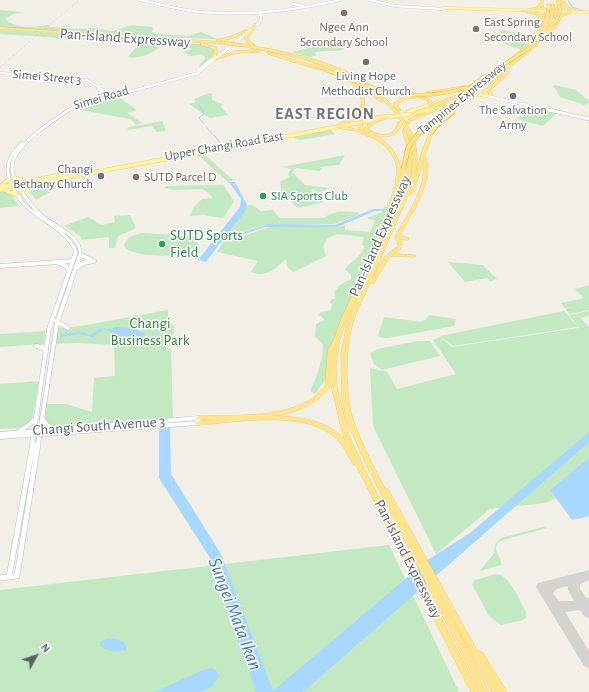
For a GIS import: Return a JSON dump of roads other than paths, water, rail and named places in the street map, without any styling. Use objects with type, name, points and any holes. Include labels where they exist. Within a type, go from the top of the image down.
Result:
[{"type":"highway","name":"Tampines Expressway","points":[[402,205],[418,179],[426,143],[431,133],[443,120],[541,40],[552,18],[552,0]]},
{"type":"highway","points":[[489,73],[516,59],[556,22],[560,10],[558,0]]},
{"type":"highway","points":[[562,0],[568,9],[578,11]]},
{"type":"highway","points":[[524,10],[537,8],[542,1]]},
{"type":"highway","points":[[542,1],[542,7],[552,11],[559,18]]},
{"type":"highway","name":"Tampines Expressway","points":[[384,230],[384,226],[403,170],[408,148],[417,135],[525,48],[541,30],[547,18],[548,2]]},
{"type":"highway","points":[[533,38],[544,15],[565,4]]},
{"type":"highway","points":[[524,10],[538,14],[542,20]]},
{"type":"highway","points":[[541,40],[556,26],[559,18],[572,12]]},
{"type":"highway","points":[[256,25],[246,38],[248,42],[255,46],[288,53]]},
{"type":"highway","name":"Pan-Island Expressway","points":[[0,29],[223,43]]},
{"type":"highway","name":"Pan-Island Expressway","points":[[0,29],[184,39],[223,43],[291,56],[320,65],[351,78],[390,108],[400,122],[409,143],[411,160],[409,171],[344,319],[336,342],[333,366],[334,388],[346,435],[360,468],[411,564],[475,692]]},
{"type":"highway","points":[[184,39],[220,40],[247,31]]},
{"type":"highway","points":[[147,39],[207,45],[216,50],[214,59]]},
{"type":"highway","name":"Pan-Island Expressway","points":[[240,46],[288,53],[327,65],[353,76],[375,91],[389,103],[411,133],[415,148],[414,172],[402,205],[348,329],[343,368],[347,409],[360,445],[433,583]]},
{"type":"highway","points":[[251,48],[312,64],[382,91],[402,95],[439,95],[469,88]]},
{"type":"highway","points":[[214,59],[235,52],[253,51],[301,62]]},
{"type":"highway","points":[[292,58],[351,82],[375,96]]},
{"type":"highway","points":[[409,113],[432,107],[460,95],[505,63]]},
{"type":"highway","points":[[480,94],[488,90],[500,80],[513,64]]},
{"type":"highway","points":[[353,76],[380,89],[396,93],[421,94],[469,88]]},
{"type":"highway","points":[[338,126],[356,117],[362,109],[362,95],[351,82]]},
{"type":"highway","points":[[488,90],[490,95]]},
{"type":"highway","points":[[411,133],[408,123],[396,107],[397,102],[409,96],[419,96],[430,101],[432,107]]},
{"type":"highway","points":[[408,123],[410,120],[445,106]]},
{"type":"highway","points":[[388,116],[371,123],[366,129],[375,135],[389,135],[396,133],[400,129],[400,122]]},
{"type":"highway","points":[[363,121],[361,130],[364,132]]},
{"type":"highway","points":[[338,126],[350,127],[364,132],[386,144],[395,157],[399,169],[397,188]]},
{"type":"highway","points":[[360,303],[388,256],[399,247],[397,237],[426,176],[426,159],[423,155]]},
{"type":"highway","points":[[397,237],[407,239]]},
{"type":"highway","points":[[388,256],[414,256]]},
{"type":"highway","points":[[198,421],[278,414],[295,410],[308,404],[328,386],[331,348],[336,342]]},
{"type":"highway","points":[[198,421],[277,418],[310,422],[340,438],[360,468]]},
{"type":"highway","points":[[433,583],[503,692]]},
{"type":"highway","points":[[433,583],[485,692]]},
{"type":"highway","points":[[458,623],[496,692]]},
{"type":"main road","points":[[140,0],[192,10],[217,12],[259,12],[292,9],[340,0]]},
{"type":"main road","points":[[147,0],[217,12]]},
{"type":"main road","points":[[208,11],[259,12],[309,6],[335,0]]},
{"type":"main road","points":[[370,0],[395,6],[589,12]]},
{"type":"main road","points":[[373,0],[401,6],[524,10]]},
{"type":"main road","points":[[289,8],[294,6],[293,4],[309,6]]},
{"type":"main road","points":[[292,9],[309,10],[309,6]]},
{"type":"main road","points":[[552,11],[589,12]]},
{"type":"main road","points":[[232,45],[261,20],[259,12]]},
{"type":"main road","points":[[232,45],[257,23],[259,20],[259,12]]},
{"type":"main road","name":"Simei Road","points":[[78,254],[71,241],[27,209],[11,186],[8,180],[8,162],[20,145],[59,113],[89,101],[192,76],[203,70],[232,45]]},
{"type":"main road","name":"Simei Street 3","points":[[0,74],[87,80],[110,96]]},
{"type":"main road","points":[[432,107],[469,88],[480,94],[589,118]]},
{"type":"main road","points":[[432,107],[445,106],[480,94],[490,95]]},
{"type":"main road","points":[[432,107],[472,97]]},
{"type":"main road","name":"Simei Road","points":[[78,254],[80,247],[75,239],[32,208],[13,177],[13,161],[24,144],[62,114],[89,101]]},
{"type":"main road","name":"Upper Changi Road East","points":[[0,186],[17,185],[132,162],[409,113]]},
{"type":"main road","name":"Upper Changi Road East","points":[[30,182],[242,145],[248,142]]},
{"type":"main road","points":[[237,143],[242,145]]},
{"type":"main road","points":[[214,147],[218,149]]},
{"type":"main road","points":[[132,162],[136,164]]},
{"type":"main road","points":[[13,177],[30,182]]},
{"type":"main road","points":[[0,186],[8,180]]},
{"type":"main road","points":[[21,192],[30,182]]},
{"type":"main road","name":"Upper Changi Road East","points":[[0,190],[11,186]]},
{"type":"main road","points":[[0,190],[9,191],[16,195]]},
{"type":"main road","points":[[59,429],[49,427],[40,417],[46,352],[51,320],[78,254]]},
{"type":"main road","points":[[58,262],[78,254],[92,260],[75,268]]},
{"type":"main road","points":[[58,262],[66,266],[70,271]]},
{"type":"main road","points":[[0,267],[75,262]]},
{"type":"main road","points":[[9,577],[40,417],[56,321],[75,268],[75,262]]},
{"type":"main road","points":[[56,321],[61,326],[68,328]]},
{"type":"main road","points":[[36,346],[44,348],[46,352]]},
{"type":"main road","points":[[13,432],[29,425],[40,417]]},
{"type":"main road","name":"Changi South Avenue 3","points":[[0,437],[59,429],[198,421]]},
{"type":"main road","name":"Changi South Avenue 3","points":[[0,434],[198,421]]},
{"type":"main road","points":[[0,578],[17,576],[37,432]]},
{"type":"water","points":[[229,182],[235,182],[247,205],[246,210],[225,238],[269,224],[335,225],[373,209],[385,209],[384,211],[375,211],[337,227],[265,227],[221,242],[206,262],[198,260],[240,207],[241,199]]},
{"type":"water","points":[[116,327],[138,329],[137,331],[145,333],[145,336],[136,339],[119,337],[105,329],[93,337],[78,334],[60,337],[61,334],[83,332],[90,335],[101,328],[112,329]]},
{"type":"water","points":[[170,428],[171,474],[221,554],[273,691],[429,559],[470,533],[589,432],[589,442],[303,692],[256,692],[210,558],[159,478],[159,429]]},
{"type":"water","points":[[589,457],[589,516],[572,520],[550,490]]},
{"type":"water","points":[[108,638],[122,641],[126,645],[126,650],[112,651],[100,645],[100,642]]},
{"type":"water","points":[[211,668],[216,670],[219,676],[212,687],[201,692],[155,692],[203,670]]},
{"type":"waterway","points":[[568,0],[572,7],[585,11]]},
{"type":"waterway","name":"Sungei Mata Ikan","points":[[199,105],[204,114],[199,118],[204,124]]},
{"type":"waterway","name":"Sungei Mata Ikan","points":[[206,126],[212,134]]},
{"type":"waterway","name":"Sungei Mata Ikan","points":[[196,149],[221,144],[214,135]]},
{"type":"railway","points":[[0,67],[79,0]]},
{"type":"place","name":"Ngee Ann Secondary School","points":[[344,13]]},
{"type":"place","name":"East Spring Secondary School","points":[[476,29]]},
{"type":"place","name":"Living Hope Methodist Church","points":[[366,62]]},
{"type":"place","name":"The Salvation Army","points":[[513,96]]},
{"type":"place","name":"Changi Bethany Church","points":[[101,176]]},
{"type":"place","name":"SUTD Parcel D","points":[[136,177]]},
{"type":"place","name":"SIA Sports Club","points":[[263,196]]},
{"type":"place","name":"SUTD Sports Field","points":[[162,244]]},
{"type":"district","name":"EAST REGION","points":[[325,114]]},
{"type":"park label","name":"Changi Business Park","points":[[150,332]]}]
